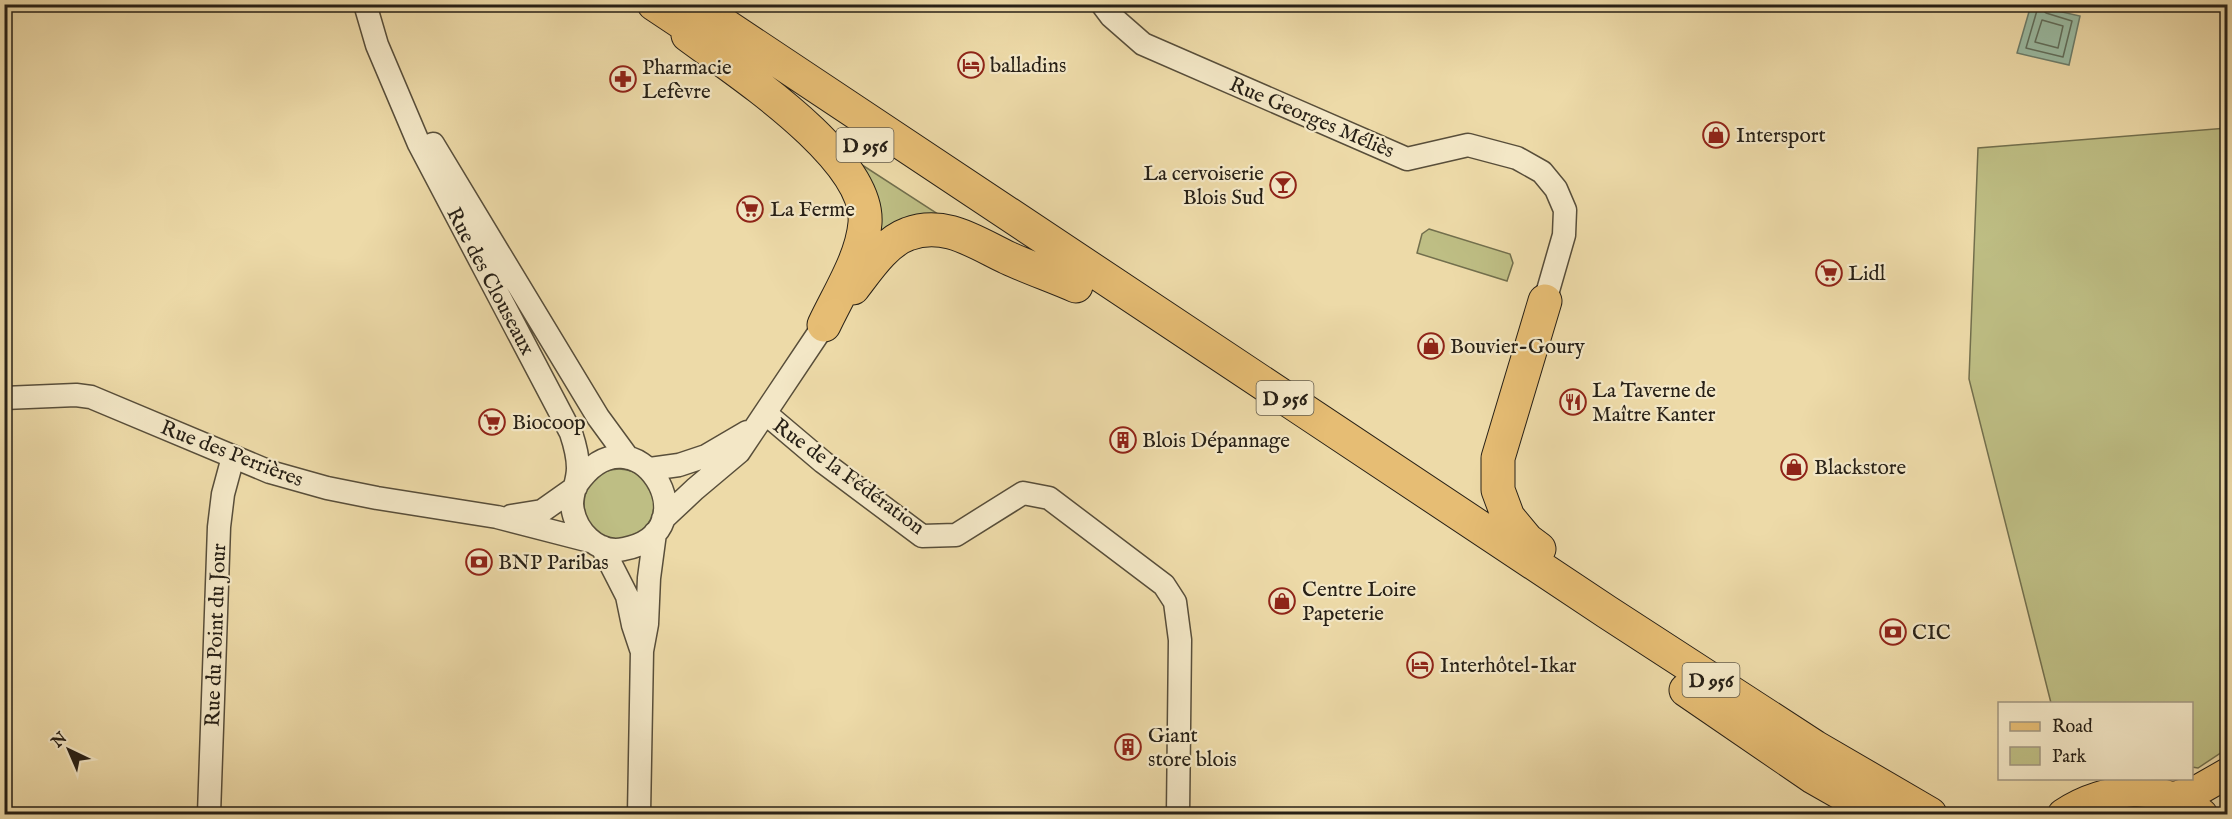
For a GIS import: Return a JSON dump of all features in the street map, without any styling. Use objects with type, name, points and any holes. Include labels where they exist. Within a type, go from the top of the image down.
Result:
[{"type":"highway","name":"D 956","points":[[648,4],[803,122],[850,176],[861,199],[865,221],[862,241],[824,325]]},
{"type":"highway","name":"D 956","points":[[654,4],[1076,286],[1621,645],[1813,777],[1878,814]]},
{"type":"highway","name":"D 956","points":[[693,4],[1607,612],[1815,747],[1930,814]]},
{"type":"highway","name":"D 956","points":[[712,4],[787,68]]},
{"type":"highway","name":"D 956","points":[[824,325],[872,264],[886,250],[908,234],[916,232],[950,231],[1076,286]]},
{"type":"highway","points":[[1545,302],[1498,458],[1498,490],[1508,517],[1527,540],[1587,581],[1607,612]]},
{"type":"main road","points":[[2171,798],[2200,789],[2228,773]]},
{"type":"main road","points":[[2063,814],[2077,805],[2100,796],[2124,792],[2148,792],[2171,798],[2202,814]]},
{"type":"street","name":"Rue des Clouseaux","points":[[365,4],[377,45],[391,80],[460,186],[598,417],[628,458]]},
{"type":"street","name":"Rue Georges Méliès","points":[[1102,4],[1111,16],[1143,44],[1407,159],[1468,145],[1517,158],[1542,172],[1556,189],[1565,210],[1564,236],[1545,302]]},
{"type":"street","name":"Rue des Clouseaux","points":[[510,272],[577,452],[576,485]]},
{"type":"street","points":[[596,544],[621,550],[640,545],[694,489],[739,452],[824,325]]},
{"type":"street","name":"Rue des Perrières","points":[[4,398],[76,395],[92,397],[270,472],[327,488],[387,500],[497,517],[596,544]]},
{"type":"street","points":[[650,469],[679,465],[706,456],[761,420]]},
{"type":"street","name":"Rue de la Fédération","points":[[761,420],[823,462],[922,536],[956,535],[1023,494],[1049,498],[1164,585],[1175,602],[1180,640],[1178,814]]},
{"type":"street","name":"Rue du Point du Jour","points":[[209,814],[219,527],[223,494],[233,457]]},
{"type":"street","points":[[639,814],[642,651],[647,624],[649,578],[665,506],[664,492],[650,469],[640,462],[628,458],[613,458],[598,462],[586,471],[576,485],[572,501],[574,516],[580,530],[596,544],[627,596],[633,625],[642,651]]},
{"type":"street","name":"Rue des Perrières","points":[[497,517],[543,511],[576,485]]},
{"type":"green space","points":[[2227,128],[2228,748],[2198,768],[2193,767],[2193,702],[2051,702],[1969,379],[1978,148]]},
{"type":"green space","points":[[839,150],[938,214],[882,236]]},
{"type":"green space","points":[[1429,229],[1510,254],[1513,263],[1507,281],[1417,253],[1422,234]]},
{"type":"green space","points":[[619,469],[638,475],[648,485],[654,504],[648,523],[638,533],[619,539],[600,533],[590,523],[584,504],[590,485],[600,475]]},
{"type":"green space","points":[[2141,805],[2178,814],[2092,814],[2105,808]]},
{"type":"water","points":[[2031,5],[2080,16],[2069,65],[2017,53]]},
{"type":"place","name":"balladins","points":[[971,65]]},
{"type":"place","name":"Pharmacie Lefèvre","points":[[623,79]]},
{"type":"place","name":"Intersport","points":[[1716,135]]},
{"type":"place","name":"La cervoiserie Blois Sud","points":[[1283,185]]},
{"type":"place","name":"La Ferme","points":[[750,209]]},
{"type":"place","name":"Lidl","points":[[1829,273]]},
{"type":"place","name":"Bouvier-Goury","points":[[1431,346]]},
{"type":"place","name":"La Taverne de Maître Kanter","points":[[1573,402]]},
{"type":"place","name":"Biocoop","points":[[492,422]]},
{"type":"place","name":"Blois Dépannage","points":[[1123,440]]},
{"type":"place","name":"Blackstore","points":[[1794,467]]},
{"type":"place","name":"BNP Paribas","points":[[479,562]]},
{"type":"place","name":"Centre Loire Papeterie","points":[[1282,601]]},
{"type":"place","name":"CIC","points":[[1893,632]]},
{"type":"place","name":"Interhôtel-Ikar","points":[[1420,665]]},
{"type":"place","name":"Giant store blois","points":[[1128,747]]}]
